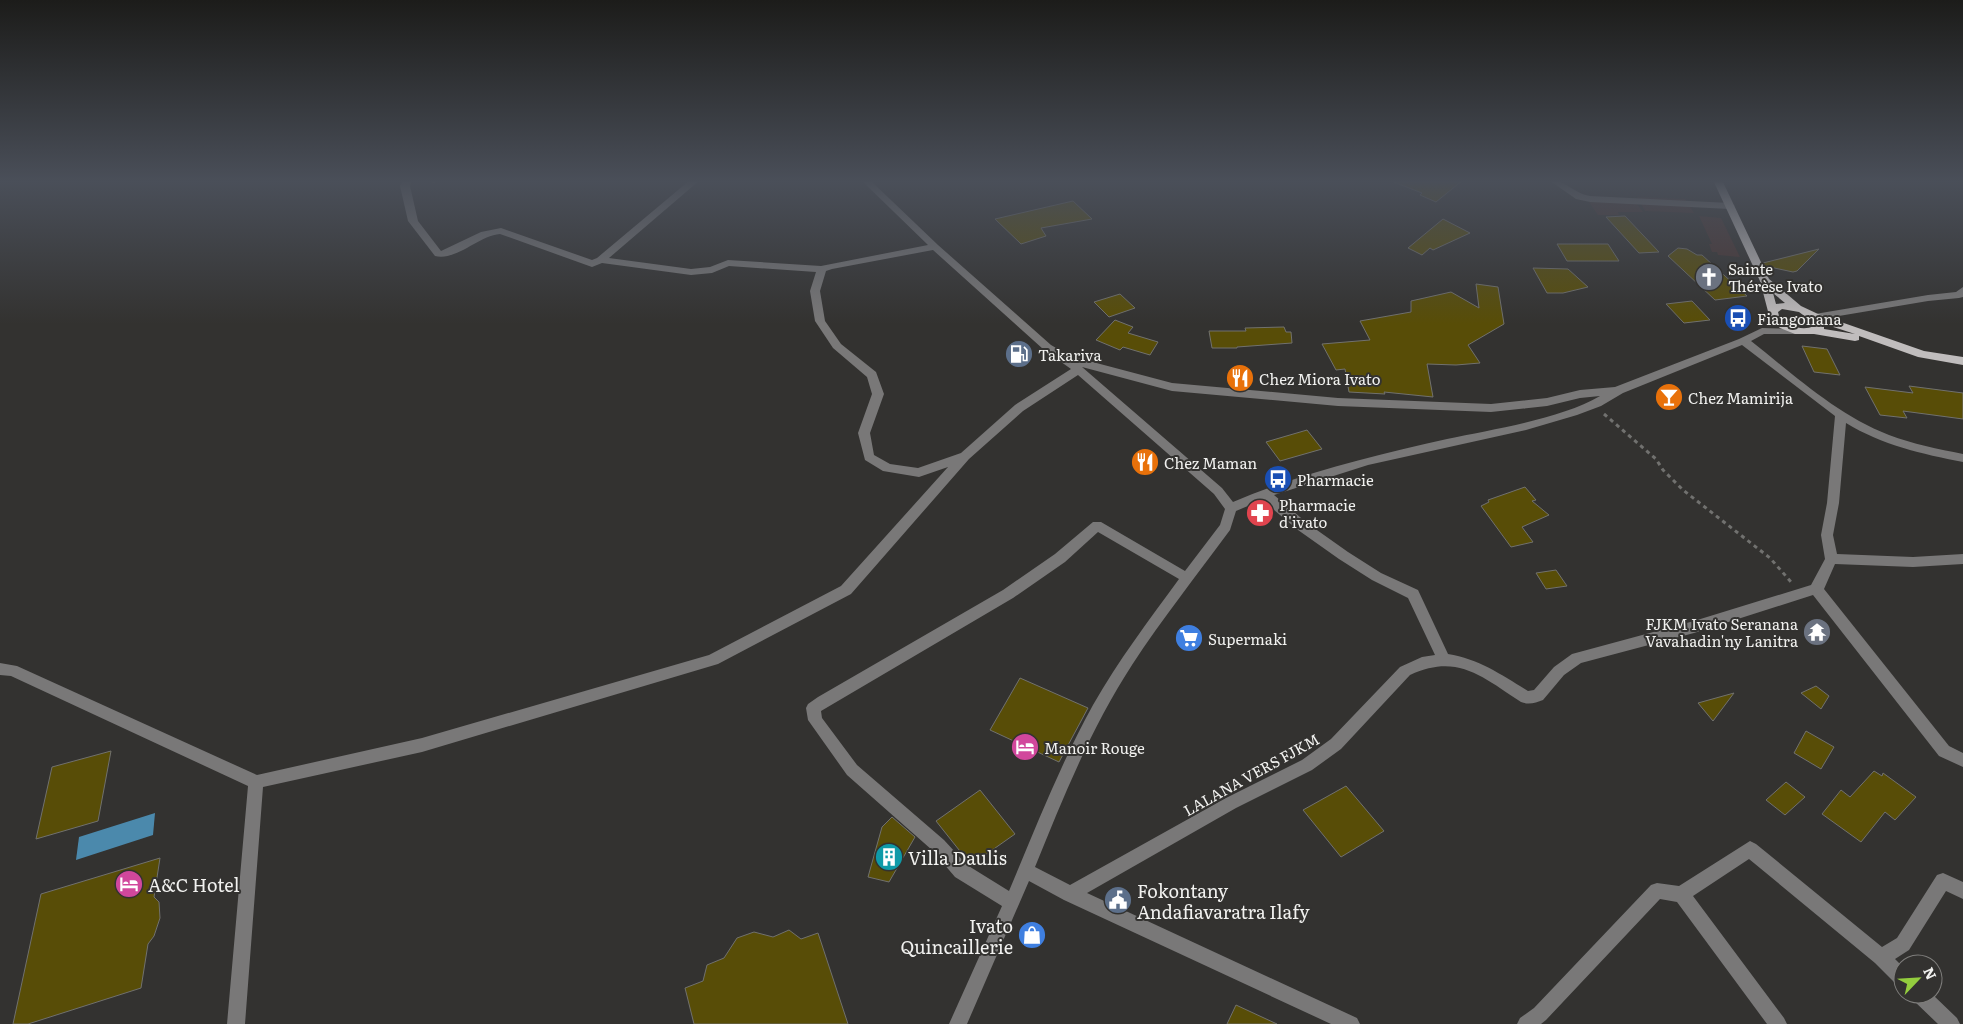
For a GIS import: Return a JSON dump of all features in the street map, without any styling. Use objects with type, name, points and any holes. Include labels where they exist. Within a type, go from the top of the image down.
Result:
[{"type":"main road","points":[[1740,228],[1765,281],[1774,317],[1779,323],[1797,331],[1814,331],[1887,343]]},
{"type":"main road","points":[[1765,281],[1797,307],[1815,316],[1922,354],[1963,361]]},
{"type":"main road","points":[[1773,312],[1775,308],[1781,306],[1797,307]]},
{"type":"main road","points":[[1814,331],[1819,328],[1819,322],[1815,316]]},
{"type":"street","points":[[418,228],[438,254],[450,253],[460,245],[492,230],[501,231],[592,264],[600,260],[639,228]]},
{"type":"street","points":[[915,228],[1047,347],[1066,359],[1218,491],[1231,508]]},
{"type":"street","points":[[600,260],[691,272],[712,270],[728,264],[822,270],[829,266],[935,247]]},
{"type":"street","points":[[822,270],[815,291],[820,321],[837,346],[872,375],[878,394],[864,433],[869,457],[888,468],[919,473],[965,456]]},
{"type":"street","points":[[1815,316],[1962,294]]},
{"type":"street","points":[[1762,331],[1773,312]]},
{"type":"street","points":[[1231,508],[1264,494],[1367,461],[1526,426],[1573,412],[1619,390],[1743,341],[1762,331],[1797,331]]},
{"type":"street","points":[[1743,341],[1841,415],[1884,437],[1916,448],[1963,458]]},
{"type":"street","points":[[1066,359],[1172,387],[1338,402],[1491,408],[1547,402],[1580,394],[1619,390]]},
{"type":"street","points":[[0,669],[12,670],[256,782],[422,745],[713,660],[846,590],[965,456],[1019,408],[1078,370]]},
{"type":"street","points":[[1841,415],[1833,503],[1828,535],[1831,559],[1821,582],[1809,591],[1944,751],[1963,760]]},
{"type":"street","points":[[1264,494],[1299,525],[1373,575],[1392,585],[1407,589],[1412,594],[1444,659]]},
{"type":"street","points":[[958,1024],[1059,789],[1098,710],[1128,662],[1187,578],[1226,527],[1231,508]]},
{"type":"street","points":[[1012,902],[961,871],[938,845],[852,770],[815,720],[813,708],[822,700],[1008,594],[1060,558],[1097,525],[1187,578]]},
{"type":"street","points":[[1831,559],[1913,562],[1963,559]]},
{"type":"street","name":"LALANA VERS FJKM","points":[[1070,894],[1231,803],[1307,765],[1336,744],[1404,671],[1422,663],[1444,659],[1463,662],[1482,670],[1526,698],[1538,696],[1559,671],[1577,658],[1694,627],[1809,591]]},
{"type":"street","points":[[236,1024],[256,782]]},
{"type":"street","points":[[1526,1024],[1540,1014],[1657,891],[1681,894],[1750,849],[1893,968]]},
{"type":"street","points":[[1025,870],[1070,894],[1351,1024]]},
{"type":"street","points":[[1881,957],[1903,944],[1943,881],[1963,891]]},
{"type":"street","points":[[1681,894],[1778,1024]]},
{"type":"street","points":[[1929,1004],[1950,1024]]},
{"type":"path","points":[[1592,404],[1656,459],[1663,470],[1683,490],[1770,558],[1780,572],[1809,591]]},
{"type":"shaded area","points":[[1704,228],[1726,228],[1740,257],[1718,255],[1717,252],[1712,252],[1709,244],[1712,244]]},
{"type":"water","points":[[155,813],[153,835],[76,860],[79,837]]},
{"type":"building","points":[[1004,228],[1042,228],[1046,236],[1021,244]]},
{"type":"building","points":[[1432,228],[1460,228],[1470,233],[1433,250],[1430,248],[1422,255],[1408,248]]},
{"type":"building","points":[[1616,228],[1636,228],[1659,252],[1639,253]]},
{"type":"building","points":[[1557,244],[1608,244],[1619,261],[1567,261]]},
{"type":"building","name":"Sainte Thérèse Ivato","points":[[1678,248],[1687,249],[1697,255],[1702,255],[1747,296],[1715,300],[1668,256]]},
{"type":"building","points":[[1819,249],[1797,271],[1793,272],[1765,266],[1763,263]]},
{"type":"building","points":[[1533,268],[1568,269],[1588,287],[1563,293],[1547,293]]},
{"type":"building","points":[[1476,284],[1498,287],[1504,324],[1468,345],[1480,363],[1456,365],[1427,364],[1433,397],[1384,392],[1385,394],[1349,392],[1345,369],[1336,370],[1322,344],[1370,340],[1360,321],[1411,312],[1411,301],[1451,292],[1479,308]]},
{"type":"building","points":[[1120,294],[1135,308],[1109,317],[1094,302]]},
{"type":"building","points":[[1692,301],[1710,320],[1684,323],[1666,304]]},
{"type":"building","points":[[1115,320],[1133,327],[1128,333],[1158,342],[1150,355],[1123,347],[1120,350],[1096,340]]},
{"type":"building","points":[[1284,327],[1286,332],[1291,332],[1292,343],[1237,348],[1212,348],[1209,331],[1246,331],[1245,328]]},
{"type":"building","points":[[1802,346],[1827,349],[1840,375],[1814,372]]},
{"type":"building","points":[[1909,386],[1963,393],[1963,419],[1903,411],[1907,418],[1880,415],[1865,387],[1913,393]]},
{"type":"building","points":[[1307,430],[1322,449],[1280,461],[1266,442]]},
{"type":"building","points":[[1525,487],[1536,500],[1532,501],[1549,515],[1522,527],[1533,542],[1511,547],[1481,506],[1489,502],[1488,500]]},
{"type":"building","points":[[1556,570],[1567,586],[1546,589],[1536,573]]},
{"type":"building","points":[[1020,678],[1088,708],[1059,762],[990,730]]},
{"type":"building","points":[[1816,686],[1829,696],[1821,709],[1801,693]]},
{"type":"building","points":[[1734,693],[1713,721],[1698,703]]},
{"type":"building","points":[[1806,731],[1834,747],[1821,769],[1794,753]]},
{"type":"building","points":[[111,751],[98,821],[36,839],[52,767]]},
{"type":"building","points":[[1874,771],[1882,776],[1883,773],[1916,797],[1895,820],[1885,812],[1861,842],[1822,814],[1841,790],[1850,797]]},
{"type":"building","points":[[1786,782],[1805,797],[1785,815],[1766,800]]},
{"type":"building","points":[[1346,786],[1384,831],[1341,857],[1303,810]]},
{"type":"building","points":[[980,790],[1015,834],[971,865],[936,821]]},
{"type":"building","name":"Villa Daulis","points":[[892,817],[915,837],[889,882],[868,877],[882,827]]},
{"type":"building","points":[[160,858],[154,897],[159,902],[160,918],[154,936],[148,944],[141,988],[28,1024],[13,1024],[41,894]]},
{"type":"building","points":[[789,930],[801,939],[818,933],[848,1024],[694,1024],[685,988],[703,981],[707,965],[724,958],[737,938],[754,932],[773,937]]},
{"type":"building","points":[[1236,1005],[1277,1024],[1227,1024]]},
{"type":"place","name":"Sainte Thérèse Ivato","points":[[1709,277]]},
{"type":"place","name":"Fiangonana","points":[[1738,318]]},
{"type":"place","name":"Takariva","points":[[1019,354]]},
{"type":"place","name":"Chez Miora Ivato","points":[[1240,378]]},
{"type":"place","name":"Chez Mamirija","points":[[1669,397]]},
{"type":"place","name":"Chez Maman","points":[[1145,462]]},
{"type":"place","name":"Pharmacie","points":[[1278,479]]},
{"type":"place","name":"Pharmacie d'ivato","points":[[1260,513]]},
{"type":"place","name":"FJKM Ivato Seranana Vavahadin'ny Lanitra","points":[[1817,632]]},
{"type":"place","name":"Supermaki","points":[[1189,638]]},
{"type":"place","name":"Manoir Rouge","points":[[1025,747]]},
{"type":"place","name":"Villa Daulis","points":[[889,857]]},
{"type":"place","name":"A&C Hotel","points":[[129,884]]},
{"type":"place","name":"Fokontany Andafiavaratra Ilafy","points":[[1118,900]]},
{"type":"place","name":"Ivato Quincaillerie","points":[[1032,935]]}]
